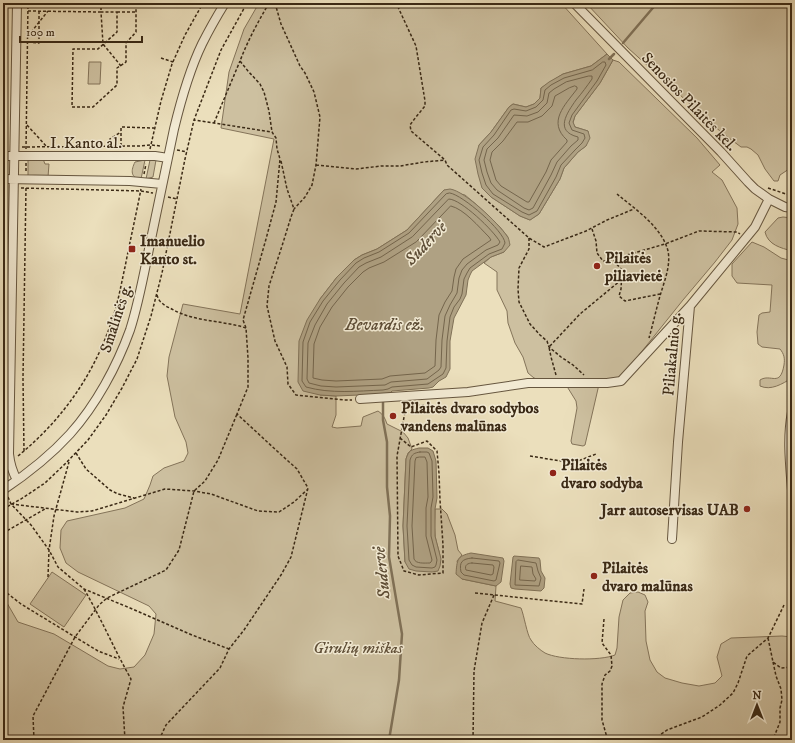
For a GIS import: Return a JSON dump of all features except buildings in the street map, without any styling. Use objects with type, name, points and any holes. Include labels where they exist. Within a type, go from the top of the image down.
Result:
[{"type":"street","points":[[17,3],[10,462],[12,472],[17,480]]},
{"type":"street","name":"Smalinės g.","points":[[3,490],[51,454],[70,434],[91,406],[120,353],[130,330],[134,316],[180,103],[188,78],[202,44],[225,3]]},
{"type":"street","name":"Senosios Pilaitės kel.","points":[[574,3],[721,152],[755,189],[769,199],[785,207],[792,208]]},
{"type":"street","name":"I. Kanto al.","points":[[3,156],[155,156],[168,158]]},
{"type":"street","points":[[3,179],[130,181],[162,184]]},
{"type":"street","name":"Piliakalnio g.","points":[[672,539],[678,442],[690,306],[755,227],[769,199]]},
{"type":"street","points":[[360,399],[468,392],[528,383],[607,383],[621,381],[690,306]]},
{"type":"street","points":[[792,412],[789,434],[789,460],[792,490]]},
{"type":"path","points":[[3,107],[5,3]]},
{"type":"path","points":[[24,451],[23,378],[28,3]]},
{"type":"path","points":[[101,3],[103,44],[121,66]]},
{"type":"path","points":[[117,12],[117,32],[98,49],[73,49],[72,107],[93,107],[116,85],[117,68],[126,62],[126,44],[136,32],[136,3]]},
{"type":"path","points":[[10,462],[46,430],[66,408],[88,375],[104,342],[113,320],[119,296],[142,182],[152,145],[154,128],[161,101],[173,62],[185,35],[203,3]]},
{"type":"path","points":[[214,123],[245,47],[269,3]]},
{"type":"path","points":[[275,3],[281,24],[300,66],[314,92],[320,117],[316,165],[312,185],[305,197],[294,209],[291,217],[269,286],[267,306],[275,341],[287,367],[288,384],[296,395],[344,400]]},
{"type":"path","points":[[394,3],[398,7],[416,46],[426,101],[425,106],[410,125],[411,131],[445,160],[447,165],[452,170],[529,238],[544,247],[634,209]]},
{"type":"path","points":[[28,11],[136,12]]},
{"type":"path","points":[[28,42],[40,42],[40,11]]},
{"type":"path","points":[[28,36],[48,11]]},
{"type":"path","points":[[161,58],[173,62]]},
{"type":"path","points":[[240,61],[260,84],[264,92],[272,132],[276,138],[277,149],[287,189],[294,209]]},
{"type":"path","points":[[194,120],[272,132]]},
{"type":"path","points":[[27,125],[47,147]]},
{"type":"path","points":[[121,156],[121,127],[154,128]]},
{"type":"path","points":[[110,146],[110,139],[121,132]]},
{"type":"path","points":[[14,147],[152,145],[187,152]]},
{"type":"path","points":[[34,740],[33,716],[74,637],[99,605],[107,598],[166,570],[179,550],[194,491],[205,481],[218,460],[248,387],[246,328],[243,320],[276,202],[280,159]]},
{"type":"path","points":[[316,165],[356,169],[381,166],[400,166],[445,160]]},
{"type":"path","points":[[766,187],[792,196]]},
{"type":"path","points":[[14,188],[141,191],[177,199]]},
{"type":"path","points":[[617,194],[652,225],[666,244],[668,251],[666,275],[648,340]]},
{"type":"path","points":[[592,228],[596,241],[597,253],[602,261],[614,261],[627,255],[666,244],[699,231],[736,232],[746,238]]},
{"type":"path","points":[[529,238],[529,249],[519,268],[519,302],[530,324],[547,341],[558,383]]},
{"type":"path","points":[[614,261],[622,270],[619,296],[626,301],[660,294]]},
{"type":"path","points":[[549,347],[580,314],[621,280]]},
{"type":"path","points":[[156,295],[161,303],[174,311],[189,317],[235,324],[246,328]]},
{"type":"path","points":[[549,347],[573,365],[590,383]]},
{"type":"path","points":[[400,438],[411,447],[427,441],[437,451],[443,545],[443,573],[419,575],[404,571],[398,556],[397,456],[400,438],[406,406],[424,405]]},
{"type":"path","points":[[159,740],[166,725],[220,668],[229,649],[281,576],[291,557],[308,488],[297,469],[236,414]]},
{"type":"path","points":[[76,453],[86,468],[110,490],[118,494],[135,498]]},
{"type":"path","points":[[530,456],[573,463],[596,454]]},
{"type":"path","points":[[48,577],[49,550],[55,510],[69,461]]},
{"type":"path","points":[[229,649],[84,589],[58,567],[49,550],[26,520],[11,504],[77,512],[92,511],[164,489],[211,494],[258,511],[279,512],[294,502],[308,488]]},
{"type":"path","points":[[3,533],[46,509]]},
{"type":"path","points":[[84,589],[131,679],[123,707],[126,740]]},
{"type":"path","points":[[475,593],[582,604],[584,589]]},
{"type":"path","points":[[3,590],[21,604],[74,637],[98,651],[120,660]]},
{"type":"path","points":[[473,740],[474,671],[482,623],[494,595]]},
{"type":"path","points":[[653,740],[667,730],[702,717],[720,705],[733,693],[738,684],[748,656],[768,638],[784,605]]},
{"type":"path","points":[[604,619],[602,643],[611,655],[612,666],[610,671],[605,675],[602,684],[602,720],[607,740]]},
{"type":"path","points":[[768,638],[776,676],[781,689],[782,700],[780,708],[780,722],[774,737],[776,740]]},
{"type":"path","points":[[773,662],[781,668],[792,667]]},
{"type":"green space","name":"Girulių miškas","points":[[259,3],[561,3],[607,54],[591,66],[563,74],[541,88],[540,98],[534,104],[526,107],[513,104],[479,145],[491,197],[520,216],[530,220],[539,214],[560,179],[564,168],[578,152],[586,146],[588,131],[575,127],[573,123],[575,116],[600,83],[613,60],[619,62],[697,138],[720,165],[712,172],[722,180],[737,208],[738,224],[732,240],[623,375],[616,378],[600,380],[585,445],[572,444],[571,441],[577,408],[576,401],[563,380],[540,380],[534,378],[528,373],[523,357],[515,343],[508,323],[507,311],[497,290],[497,272],[484,263],[491,257],[504,252],[508,237],[500,227],[465,195],[444,190],[407,230],[377,249],[354,260],[337,277],[320,299],[320,395],[336,396],[336,415],[332,427],[361,426],[363,417],[378,411],[384,416],[387,424],[403,432],[408,438],[412,449],[408,453],[406,459],[403,526],[405,562],[437,571],[440,557],[435,534],[435,509],[442,509],[447,514],[455,535],[458,550],[462,555],[457,561],[462,579],[496,586],[495,601],[521,608],[528,634],[532,642],[545,653],[560,657],[590,659],[615,655],[617,648],[619,617],[623,600],[630,593],[638,592],[645,595],[648,602],[645,611],[646,641],[650,660],[657,672],[665,678],[682,683],[699,686],[715,683],[722,676],[717,657],[721,644],[731,638],[792,637],[792,740],[3,740],[3,601],[7,603],[18,622],[54,634],[108,666],[120,669],[134,667],[145,655],[154,634],[156,614],[149,606],[78,572],[66,563],[60,548],[61,530],[67,521],[125,508],[144,499],[153,476],[164,468],[184,461],[188,453],[186,442],[175,417],[167,376],[169,357],[183,304],[240,314],[274,139],[221,128],[229,72],[244,29]]},
{"type":"green space","points":[[586,3],[792,3],[792,167],[780,175],[778,181],[774,181],[765,169],[758,155],[747,147],[741,147],[721,132],[628,48]]},
{"type":"green space","points":[[89,62],[101,62],[100,84],[88,84]]},
{"type":"green space","points":[[28,159],[43,159],[45,164],[49,164],[48,177],[28,177]]},
{"type":"green space","points":[[145,160],[141,179],[135,177],[132,171],[135,162]]},
{"type":"green space","points":[[150,160],[156,160],[153,177],[146,179]]},
{"type":"green space","points":[[778,218],[792,218],[792,251],[772,243],[765,232]]},
{"type":"green space","points":[[752,242],[764,247],[781,258],[792,261],[792,378],[768,388],[760,386],[760,380],[764,378],[778,378],[784,365],[784,356],[780,349],[762,347],[758,344],[757,332],[759,315],[770,312],[772,285],[737,283],[732,276],[732,264]]},
{"type":"green space","points":[[52,572],[86,595],[64,627],[30,604]]},
{"type":"water","points":[[607,54],[613,60],[600,83],[575,116],[573,122],[575,127],[588,131],[590,138],[586,146],[578,152],[564,168],[560,179],[539,214],[530,220],[520,216],[491,197],[482,188],[475,159],[479,145],[491,132],[509,107],[513,104],[526,107],[534,104],[540,98],[541,88],[549,82],[563,74],[591,66]]},
{"type":"water","name":"Bevardis ež.","points":[[450,189],[464,195],[489,216],[503,230],[508,237],[510,245],[504,252],[491,257],[472,271],[470,275],[466,295],[454,318],[450,341],[450,369],[446,377],[433,387],[392,391],[390,393],[383,394],[336,396],[320,395],[303,391],[298,382],[299,341],[307,320],[320,299],[337,277],[354,260],[377,249],[407,230],[444,190]]},
{"type":"water","points":[[419,448],[428,448],[433,451],[436,461],[437,498],[435,509],[435,536],[441,559],[438,571],[432,572],[409,569],[405,562],[403,526],[406,459],[411,451]]},
{"type":"water","points":[[471,553],[503,558],[504,561],[501,582],[496,586],[462,579],[456,574],[460,557]]},
{"type":"water","points":[[514,556],[539,558],[541,571],[545,578],[544,588],[541,591],[511,588],[510,584]]},
{"type":"waterway","name":"Sudervė","points":[[623,43],[657,3]]},
{"type":"waterway","name":"Sudervė","points":[[609,59],[614,54]]},
{"type":"waterway","name":"Sudervė","points":[[383,402],[383,420],[387,442],[387,487],[390,516],[389,557],[402,634],[399,680],[389,740]]},
{"type":"place","name":"Imanuelio Kanto st.","points":[[132,249]]},
{"type":"place","name":"Pilaitės piliavietė","points":[[597,266]]},
{"type":"place","name":"Pilaitės dvaro sodybos vandens malūnas","points":[[393,416]]},
{"type":"place","name":"Pilaitės dvaro sodyba","points":[[553,473]]},
{"type":"place","name":"Jarr autoservisas UAB","points":[[747,509]]},
{"type":"place","name":"Pilaitės dvaro malūnas","points":[[594,576]]}]
